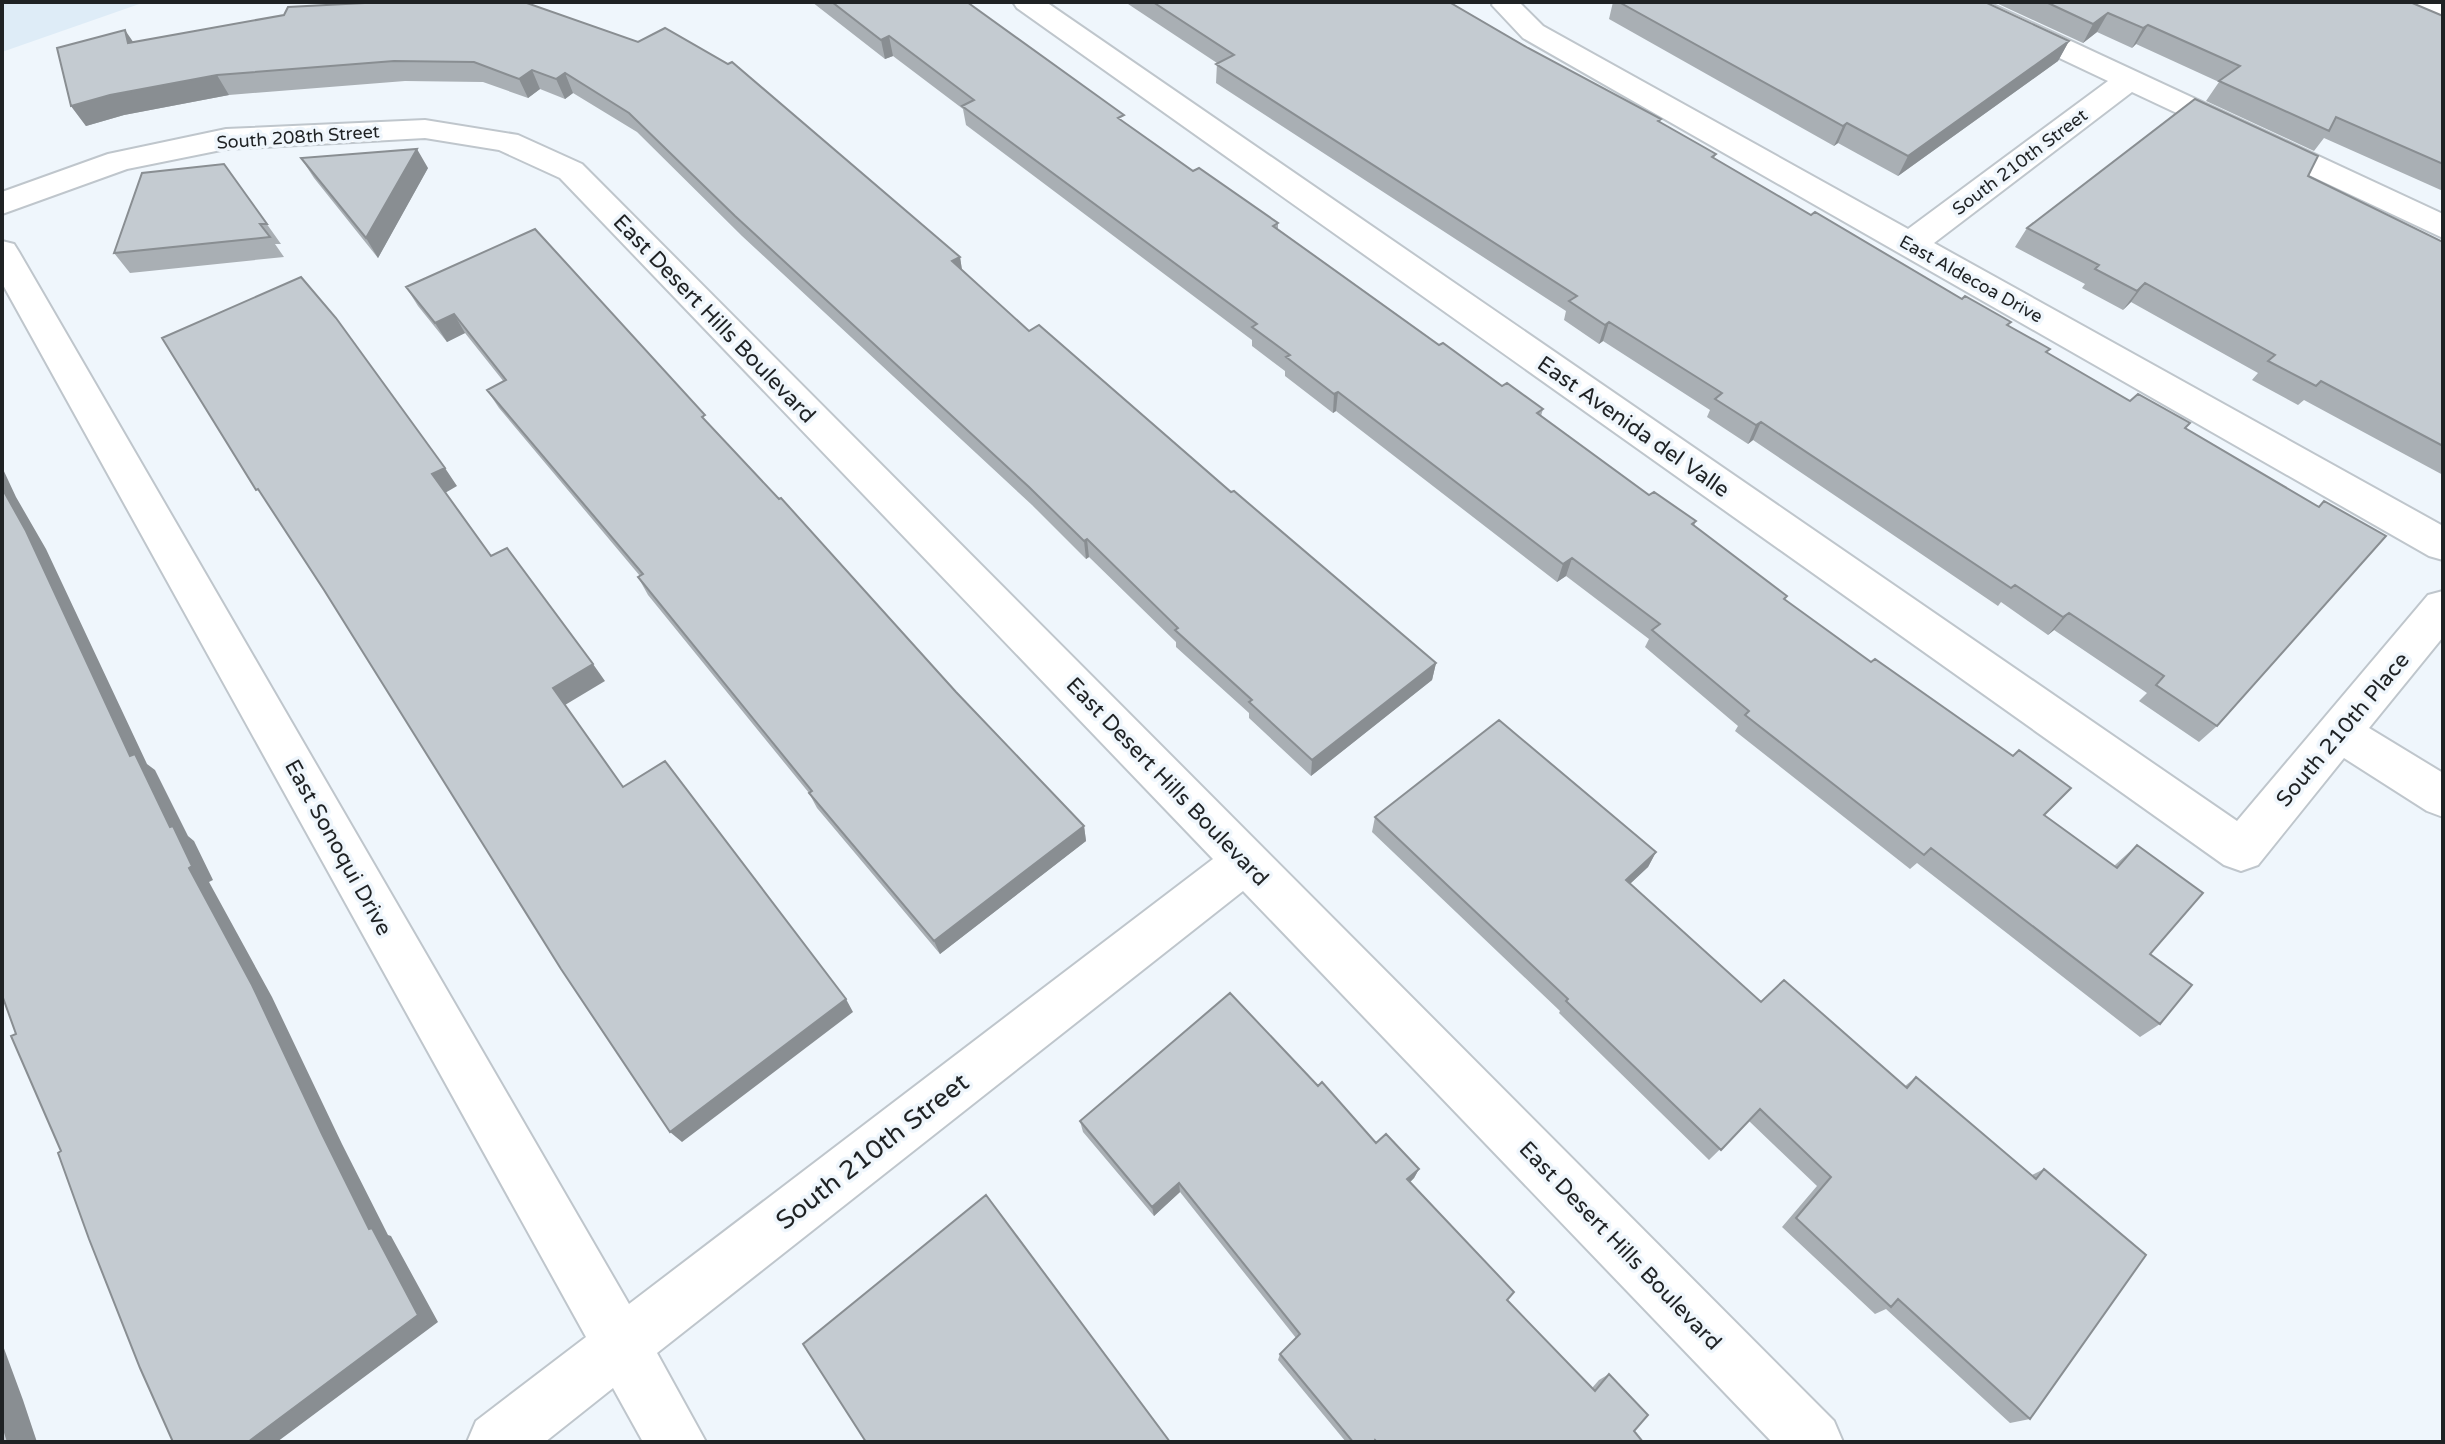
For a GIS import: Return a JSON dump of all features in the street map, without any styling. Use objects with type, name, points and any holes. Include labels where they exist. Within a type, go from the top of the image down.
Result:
[{"type":"street","points":[[1964,2],[2443,227]]},
{"type":"street","points":[[2414,2],[2443,14]]},
{"type":"street","name":"East Aldecoa Drive","points":[[1506,3],[1533,32],[2443,545]]},
{"type":"street","name":"East Avenida del Valle","points":[[1036,4],[2241,850]]},
{"type":"street","name":"South 210th Street","points":[[1910,244],[2129,80]]},
{"type":"street","name":"South 208th Street","points":[[2,204],[119,161],[226,139],[425,129],[507,142]]},
{"type":"street","name":"East Desert Hills Boulevard","points":[[507,142],[571,171],[1813,1442]]},
{"type":"street","name":"East Sonoqui Drive","points":[[2,252],[676,1442]]},
{"type":"street","name":"South 210th Place","points":[[2241,850],[2443,607]]},
{"type":"street","points":[[2339,732],[2443,797]]},
{"type":"street","name":"South 210th Street","points":[[497,1442],[1246,861]]},
{"type":"shaded area","points":[[2,2],[145,2],[2,52]]},
{"type":"building","points":[[384,2],[524,2],[638,42],[665,28],[728,64],[732,62],[960,257],[952,261],[1029,331],[1039,325],[1231,492],[1234,491],[1436,663],[1312,760],[1175,630],[1178,628],[1087,539],[1084,541],[629,113],[565,73],[556,79],[532,70],[519,79],[474,62],[394,61],[217,75],[110,95],[71,106],[57,48],[125,30],[128,43],[284,15],[288,7]]},
{"type":"building","points":[[832,2],[967,2],[1124,115],[1118,118],[1193,171],[1199,168],[1278,223],[1273,226],[1439,345],[1443,343],[1502,386],[1507,383],[1543,409],[1537,413],[1649,495],[1654,492],[1696,521],[1692,524],[1787,596],[1784,599],[1871,662],[1875,659],[2013,756],[2019,750],[2071,788],[2044,815],[2117,868],[2137,845],[2203,893],[2150,954],[2192,985],[2160,1024],[1931,848],[1924,855],[1745,715],[1749,711],[1652,630],[1660,624],[1572,558],[1563,564],[1338,392],[1334,394],[1252,327],[1257,324],[962,106],[974,100],[889,36],[881,40]]},
{"type":"building","points":[[1153,2],[1449,2],[1661,119],[1658,121],[1716,154],[1712,157],[1811,215],[1815,212],[1962,299],[1965,296],[2011,322],[2007,325],[2050,349],[2046,352],[2130,401],[2138,394],[2190,423],[2185,428],[2319,507],[2324,501],[2386,536],[2217,726],[2156,685],[2164,676],[2069,613],[2063,617],[2015,585],[2011,588],[1761,422],[1756,425],[1715,399],[1722,393],[1609,322],[1605,325],[1569,301],[1577,296],[1216,64],[1234,55]]},
{"type":"building","points":[[1619,2],[1985,2],[2069,41],[1908,156],[1847,123],[1843,126]]},
{"type":"building","points":[[2046,2],[2410,2],[2443,16],[2443,164],[2336,117],[2329,131],[2219,81],[2240,66],[2148,25],[2143,28],[2108,13],[2093,24]]},
{"type":"building","points":[[2195,99],[2318,156],[2308,176],[2443,242],[2443,446],[2321,381],[2316,386],[2268,361],[2275,355],[2145,283],[2137,291],[2095,269],[2099,265],[2027,228]]},
{"type":"building","points":[[417,149],[366,238],[301,158]]},
{"type":"building","points":[[224,164],[267,224],[260,224],[270,237],[114,253],[142,173]]},
{"type":"building","points":[[535,229],[705,415],[702,417],[781,498],[956,692],[1084,826],[934,941],[809,793],[812,791],[638,577],[643,574],[487,390],[506,380],[454,314],[435,323],[406,287]]},
{"type":"building","points":[[301,277],[336,318],[445,468],[432,474],[491,556],[507,548],[593,664],[553,688],[623,787],[665,761],[846,999],[670,1132],[561,969],[162,338]]},
{"type":"building","points":[[2,488],[26,531],[130,756],[135,754],[170,827],[173,826],[192,866],[189,868],[252,985],[369,1229],[372,1228],[418,1315],[248,1442],[173,1442],[89,1239],[58,1153],[61,1151],[11,1036],[16,1034],[2,995]]},
{"type":"building","points":[[1499,720],[1656,852],[1626,880],[1761,1002],[1784,980],[1907,1088],[1916,1077],[2036,1179],[2044,1169],[2146,1255],[2030,1419],[1898,1299],[1891,1307],[1796,1218],[1831,1177],[1760,1109],[1721,1150],[1566,1001],[1568,999],[1375,817]]},
{"type":"building","points":[[1230,993],[1318,1086],[1322,1082],[1376,1143],[1386,1134],[1419,1169],[1407,1179],[1514,1292],[1507,1300],[1595,1391],[1609,1374],[1648,1415],[1634,1431],[1643,1442],[1353,1442],[1280,1354],[1300,1334],[1179,1183],[1152,1207],[1080,1121]]},
{"type":"building","points":[[986,1195],[1170,1442],[866,1442],[803,1344]]},
{"type":"building","points":[[2,1423],[8,1442],[2,1442]]}]
